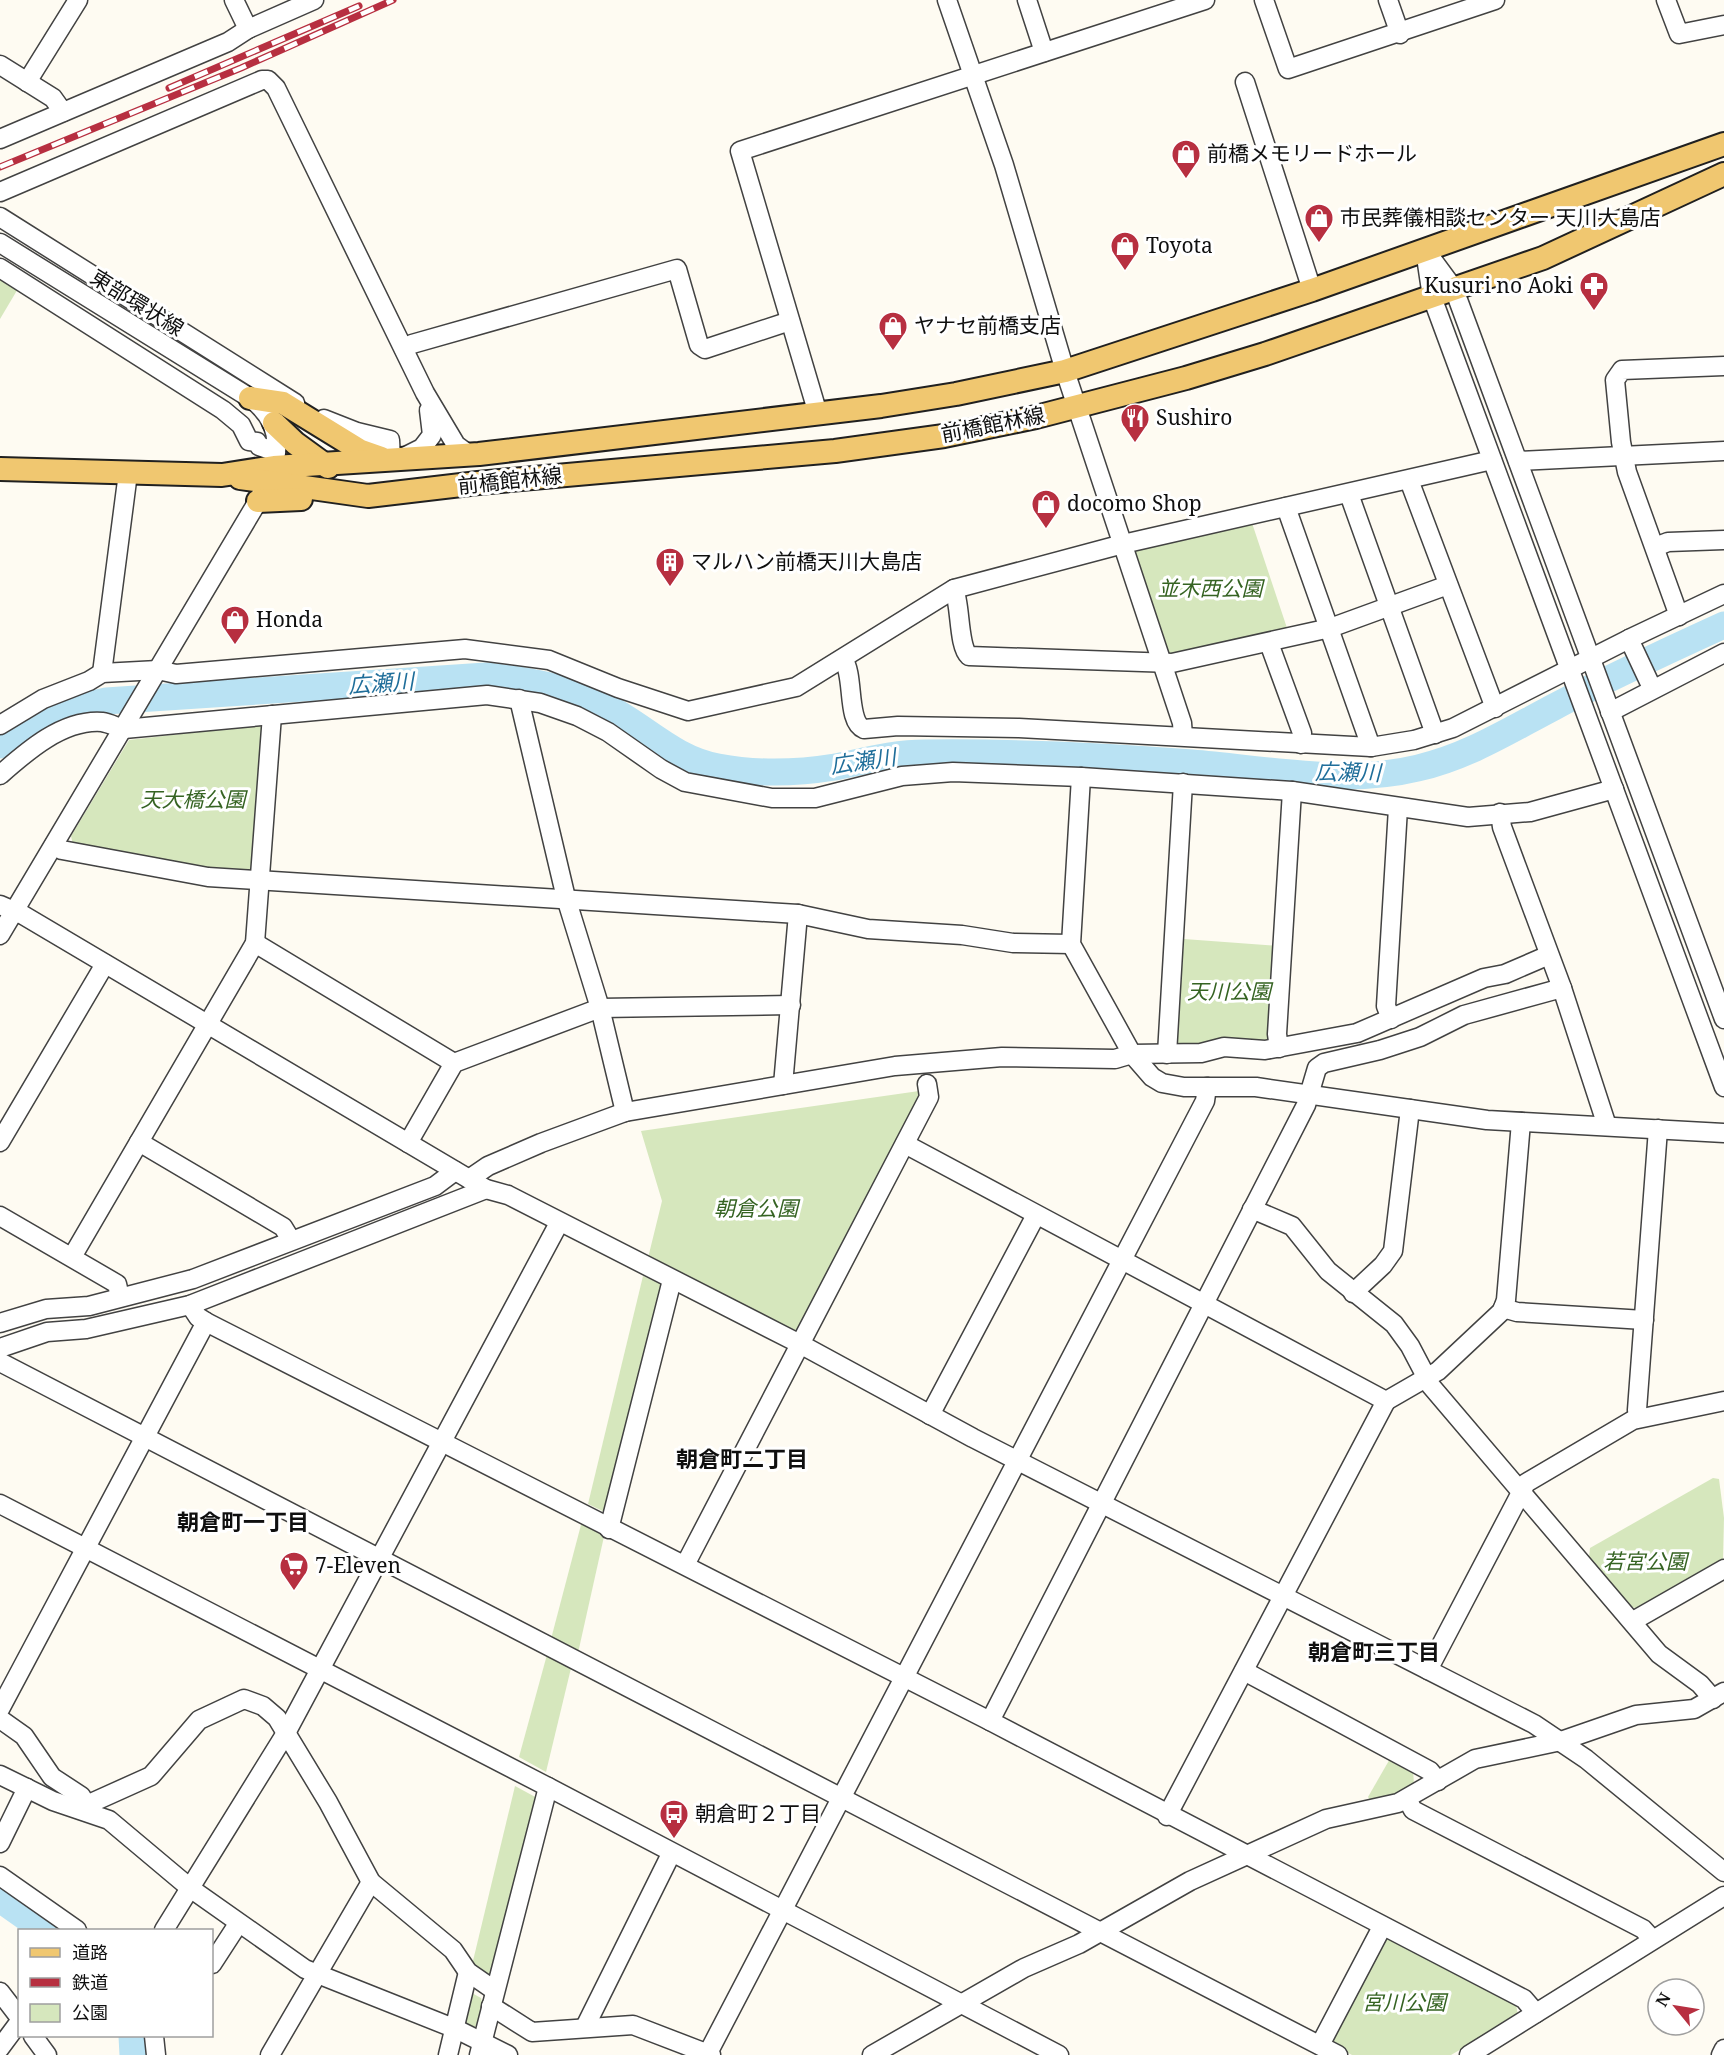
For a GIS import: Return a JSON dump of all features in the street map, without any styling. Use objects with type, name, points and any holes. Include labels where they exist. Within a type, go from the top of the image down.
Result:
[{"type":"main road","name":"前橋館林線","points":[[269,476],[324,465],[479,454],[818,414],[921,400],[1065,371],[1312,291],[1724,144]]},
{"type":"main road","name":"前橋館林線","points":[[0,469],[269,476],[368,496],[478,483],[835,451],[944,436],[1077,407],[1264,354],[1543,258],[1724,174]]},
{"type":"main road","points":[[250,398],[283,404],[361,452],[393,459]]},
{"type":"main road","points":[[274,423],[295,443],[324,465],[343,477],[367,485],[478,483]]},
{"type":"street","points":[[27,82],[78,0]]},
{"type":"street","points":[[234,0],[248,29]]},
{"type":"street","points":[[0,139],[228,42],[248,29],[314,0]]},
{"type":"street","points":[[947,0],[971,76],[1004,165],[1065,371],[1163,664],[1182,723],[1183,736]]},
{"type":"street","points":[[1027,0],[1044,52]]},
{"type":"street","points":[[1264,0],[1288,69],[1400,34],[1495,0]]},
{"type":"street","points":[[1388,0],[1400,34]]},
{"type":"street","points":[[1666,0],[1679,34],[1724,25]]},
{"type":"street","points":[[818,414],[740,151],[1195,2]]},
{"type":"street","points":[[0,65],[53,98],[63,112]]},
{"type":"street","points":[[0,192],[262,80],[268,80],[276,88],[425,393],[456,445],[467,453],[479,454]]},
{"type":"street","points":[[1245,82],[1312,291]]},
{"type":"street","points":[[0,217],[308,411],[357,432],[390,440],[393,459],[422,448],[432,435],[433,424],[425,393]]},
{"type":"street","name":"東部環状線","points":[[0,243],[250,398],[266,410],[274,423]]},
{"type":"street","points":[[1425,250],[1454,289],[1724,1019]]},
{"type":"street","points":[[1425,250],[1432,297],[1724,1087]]},
{"type":"street","points":[[0,268],[223,410],[241,425],[249,441],[257,442],[269,476]]},
{"type":"street","points":[[404,349],[412,344],[677,269],[699,345],[705,349],[790,321]]},
{"type":"street","points":[[1679,616],[1627,472],[1614,380],[1618,372],[1724,366]]},
{"type":"street","points":[[0,935],[8,908],[54,845],[155,676],[269,476],[274,423]]},
{"type":"street","points":[[1518,461],[1724,451]]},
{"type":"street","points":[[0,725],[44,699],[89,681],[102,673],[155,676],[465,649],[549,660],[618,688],[688,711],[788,690],[843,659],[954,589],[1123,544],[1492,460]]},
{"type":"street","points":[[102,673],[128,473]]},
{"type":"street","points":[[1409,480],[1495,708]]},
{"type":"street","points":[[1349,494],[1435,734]]},
{"type":"street","points":[[1286,507],[1371,747]]},
{"type":"street","points":[[1655,547],[1668,542],[1724,540]]},
{"type":"street","points":[[954,589],[958,600],[964,648],[969,656],[1163,664],[1269,643],[1330,628],[1448,585]]},
{"type":"street","points":[[843,659],[848,669],[857,725],[864,729],[944,725],[1371,747],[1414,740],[1453,728],[1632,646],[1679,616],[1724,594]]},
{"type":"street","points":[[1269,643],[1302,733],[1301,744]]},
{"type":"street","points":[[1632,646],[1650,684]]},
{"type":"street","points":[[1608,706],[1650,684],[1723,658]]},
{"type":"street","points":[[0,775],[27,751],[72,727],[103,722],[272,715],[466,696],[519,699],[558,708],[608,732],[661,770],[685,782],[753,796],[815,798],[902,776],[937,772],[1081,777],[1292,791],[1468,817],[1530,812],[1614,789]]},
{"type":"street","points":[[519,699],[566,898],[600,1008],[625,1112]]},
{"type":"street","points":[[72,1257],[255,943],[272,715]]},
{"type":"street","points":[[1081,777],[1071,944],[1132,1054],[1152,1077],[1162,1083],[1207,1087],[1256,1087],[1521,1122],[1724,1133]]},
{"type":"street","points":[[1167,1054],[1184,783]]},
{"type":"street","points":[[1278,1048],[1276,1034],[1292,791]]},
{"type":"street","points":[[1391,1019],[1386,1006],[1398,808]]},
{"type":"street","points":[[1500,813],[1502,827],[1562,988],[1607,1126]]},
{"type":"street","points":[[54,845],[62,850],[208,877],[798,914],[868,929],[962,935],[1013,943],[1071,944]]},
{"type":"street","points":[[8,908],[486,1189],[508,1195],[800,1344],[930,1415],[1428,1670],[1561,1741],[1724,1872]]},
{"type":"street","points":[[783,1086],[798,914]]},
{"type":"street","points":[[255,943],[454,1063]]},
{"type":"street","points":[[0,1323],[46,1309],[89,1306],[193,1279],[625,1112],[896,1066],[1002,1057],[1114,1059],[1132,1054],[1201,1053],[1224,1047],[1254,1050],[1278,1048],[1357,1033],[1484,978],[1504,974],[1549,955]]},
{"type":"street","points":[[0,1142],[105,964]]},
{"type":"street","points":[[990,1721],[1311,1094],[1317,1068],[1324,1063],[1380,1050],[1420,1037],[1464,1015],[1562,988]]},
{"type":"street","points":[[408,1143],[454,1063],[600,1008],[791,1005]]},
{"type":"street","points":[[685,1565],[929,1097],[927,1084]]},
{"type":"street","points":[[82,1810],[97,1800],[151,1776],[199,1720],[239,1700],[249,1700],[263,1706],[277,1718],[328,1802],[371,1882],[453,1950],[468,1972],[492,1998],[532,2032],[633,2025],[709,2054],[1205,1101],[1207,1087]]},
{"type":"street","points":[[1353,1293],[1383,1265],[1393,1251],[1410,1109]]},
{"type":"street","points":[[1167,1816],[1386,1401],[1426,1378],[1473,1339],[1503,1308],[1521,1122]]},
{"type":"street","points":[[1640,1418],[1637,1410],[1658,1129]]},
{"type":"street","points":[[139,1142],[283,1227],[291,1240]]},
{"type":"street","points":[[905,1144],[1386,1401]]},
{"type":"street","points":[[0,1348],[47,1332],[86,1329],[190,1305],[486,1189]]},
{"type":"street","points":[[872,2055],[1033,1963],[1066,1951],[1190,1881],[1326,1819],[1387,1807],[1407,1799],[1475,1759],[1561,1741],[1636,1715],[1695,1709],[1719,1696],[1659,1654],[1633,1620],[1426,1378],[1410,1346],[1394,1324],[1328,1271],[1292,1226],[1252,1209]]},
{"type":"street","points":[[930,1415],[1036,1215]]},
{"type":"street","points":[[0,1216],[117,1284],[120,1297]]},
{"type":"street","points":[[165,1929],[286,1733],[559,1223]]},
{"type":"street","points":[[609,1529],[672,1280]]},
{"type":"street","points":[[190,1305],[198,1317],[206,1322],[609,1529],[685,1565],[904,1680],[990,1721],[1167,1816],[1524,1999],[1536,2013]]},
{"type":"street","points":[[1503,1308],[1517,1312],[1644,1320]]},
{"type":"street","points":[[0,1709],[206,1322]]},
{"type":"street","points":[[0,1362],[1338,2055]]},
{"type":"street","points":[[1428,1670],[1522,1490],[1531,1478],[1640,1418],[1724,1407]]},
{"type":"street","points":[[0,1504],[548,1787],[671,1854],[1059,2055]]},
{"type":"street","points":[[1633,1620],[1724,1569]]},
{"type":"street","points":[[1244,1671],[1430,1771],[1438,1781]]},
{"type":"street","points":[[0,1719],[24,1736],[65,1795],[82,1810],[109,1820],[190,1888],[299,1966],[456,2029],[480,2048],[508,2055]]},
{"type":"street","points":[[0,1775],[27,1788],[65,1795]]},
{"type":"street","points":[[480,2048],[548,1787]]},
{"type":"street","points":[[0,1843],[27,1788]]},
{"type":"street","points":[[1407,1799],[1413,1810],[1643,1929],[1652,1939]]},
{"type":"street","points":[[585,2027],[671,1854]]},
{"type":"street","points":[[0,1876],[76,1929]]},
{"type":"street","points":[[270,2055],[371,1882]]},
{"type":"street","points":[[1468,2055],[1724,1896]]},
{"type":"street","points":[[213,1962],[238,1924]]},
{"type":"street","points":[[1320,2045],[1382,1927]]},
{"type":"street","points":[[448,2055],[468,1972]]},
{"type":"street","points":[[0,1992],[18,2016]]},
{"type":"street","points":[[0,2048],[18,2022]]},
{"type":"street","points":[[34,2037],[47,2055]]},
{"type":"street","points":[[154,2037],[156,2055]]},
{"type":"street","points":[[1721,2055],[1724,2049]]},
{"type":"green space","points":[[0,275],[19,287],[0,319]]},
{"type":"green space","name":"並木西公園","points":[[1251,520],[1288,631],[1174,655],[1166,652],[1134,555],[1138,547]]},
{"type":"green space","name":"天大橋公園","points":[[259,725],[266,732],[255,867],[249,874],[206,872],[73,845],[71,836],[129,740]]},
{"type":"green space","name":"天川公園","points":[[1184,939],[1280,946],[1274,1039],[1267,1045],[1182,1050],[1176,1046]]},
{"type":"green space","name":"朝倉公園","points":[[919,1091],[920,1098],[799,1330],[789,1331],[648,1258],[662,1201],[641,1131]]},
{"type":"green space","points":[[643,1276],[661,1284],[663,1291],[607,1513],[588,1504]]},
{"type":"green space","name":"若宮公園","points":[[1713,1478],[1719,1479],[1724,1518],[1723,1560],[1641,1609],[1631,1607],[1589,1557],[1590,1548]]},
{"type":"green space","points":[[582,1521],[605,1532],[578,1653],[551,1639]]},
{"type":"green space","points":[[548,1651],[572,1664],[546,1772],[519,1757]]},
{"type":"green space","points":[[1391,1757],[1413,1769],[1414,1785],[1399,1796],[1370,1800],[1368,1797]]},
{"type":"green space","points":[[515,1786],[539,1799],[493,1979],[472,1965]]},
{"type":"green space","name":"宮川公園","points":[[1389,1937],[1516,2004],[1518,2016],[1451,2055],[1352,2055],[1332,2044],[1329,2036],[1381,1939]]},
{"type":"green space","points":[[470,1992],[481,1998],[483,2007],[480,2019],[472,2030],[463,2018]]},
{"type":"waterway","name":"広瀬川","points":[[0,745],[51,718],[106,701],[486,676],[532,682],[591,699],[687,757],[702,763],[732,769],[762,772],[806,771],[902,754],[992,753],[1125,758],[1305,774],[1362,776],[1418,768],[1471,750],[1596,685],[1724,625]]},
{"type":"waterway","points":[[0,1899],[43,1929]]},
{"type":"waterway","points":[[132,2037],[133,2055]]},
{"type":"railway","points":[[0,167],[241,68],[393,0]]},
{"type":"railway","points":[[169,88],[359,6]]},
{"type":"place","name":"前橋メモリードホール","points":[[1186,180]]},
{"type":"place","name":"市民葬儀相談センター 天川大島店","points":[[1319,244]]},
{"type":"place","name":"Toyota","points":[[1125,272]]},
{"type":"place","name":"Kusuri no Aoki","points":[[1594,312]]},
{"type":"place","name":"ヤナセ前橋支店","points":[[893,352]]},
{"type":"place","name":"Sushiro","points":[[1135,444]]},
{"type":"place","name":"docomo Shop","points":[[1046,530]]},
{"type":"place","name":"マルハン前橋天川大島店","points":[[670,588]]},
{"type":"place","name":"Honda","points":[[235,646]]},
{"type":"place","name":"7-Eleven","points":[[294,1592]]},
{"type":"place","name":"朝倉町２丁目","points":[[674,1840]]},
{"type":"district","name":"朝倉町二丁目","points":[[742,1459]]},
{"type":"district","name":"朝倉町一丁目","points":[[243,1522]]},
{"type":"district","name":"朝倉町三丁目","points":[[1374,1652]]}]
